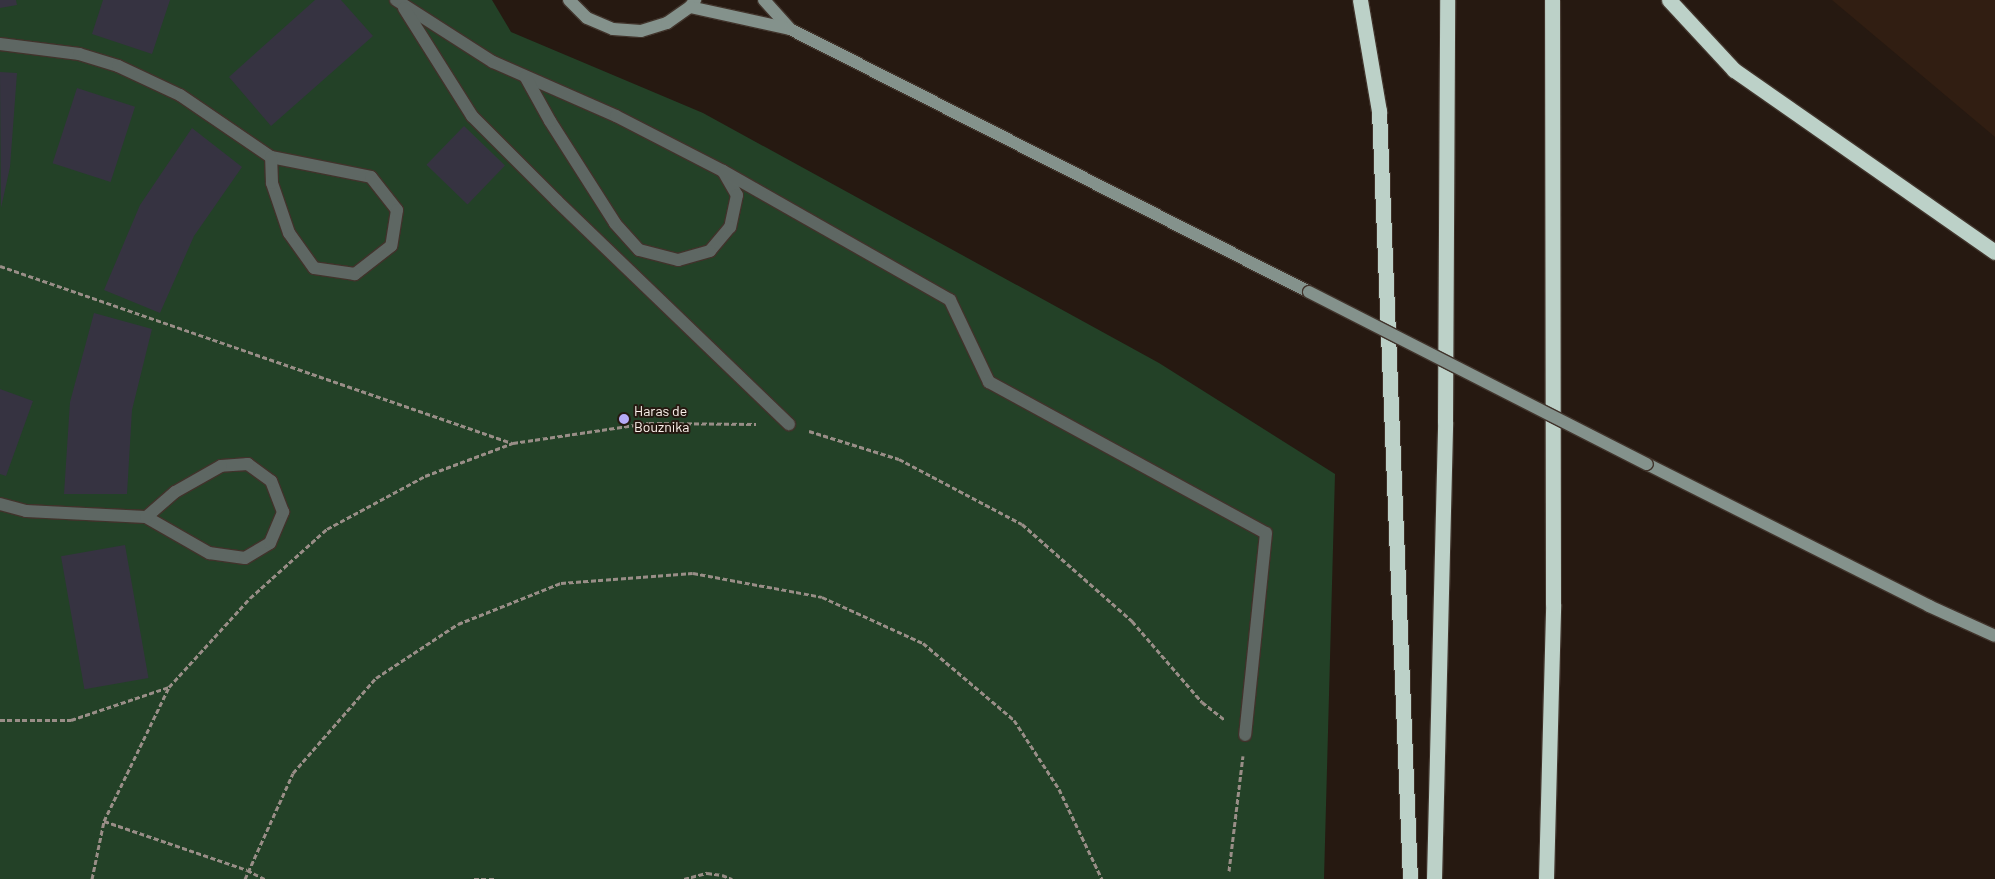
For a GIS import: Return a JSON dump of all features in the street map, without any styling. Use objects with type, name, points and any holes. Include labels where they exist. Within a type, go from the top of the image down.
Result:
[{"type":"highway","points":[[1360,0],[1380,111],[1410,879]]},
{"type":"highway","points":[[1434,879],[1445,422],[1447,0]]},
{"type":"highway","points":[[1546,879],[1553,604],[1552,0]]},
{"type":"highway","points":[[1669,0],[1734,70],[1995,252]]},
{"type":"street","points":[[569,0],[587,18],[613,29],[641,31],[667,23],[692,3],[790,29],[1647,464],[1929,606],[1995,636]]},
{"type":"street","points":[[764,0],[790,29]]},
{"type":"lane","points":[[399,2],[493,62],[616,116],[723,171],[950,300],[989,382],[1266,533],[1245,735]]},
{"type":"lane","points":[[399,2],[472,116],[564,208],[789,424]]},
{"type":"lane","points":[[0,44],[79,54],[118,66],[180,95],[271,157],[371,177],[397,210],[391,246],[355,274],[314,268],[289,233],[272,182],[271,157]]},
{"type":"lane","points":[[525,76],[550,122],[615,223],[639,250],[678,260],[710,252],[730,227],[737,195],[723,171]]},
{"type":"lane","points":[[0,504],[26,511],[146,518],[209,553],[245,558],[270,543],[283,512],[271,481],[248,464],[222,466],[175,492],[146,518]]},
{"type":"path","points":[[0,266],[513,443]]},
{"type":"path","points":[[92,879],[104,821],[169,687],[250,598],[327,529],[425,476],[513,443],[649,423],[789,424],[899,459],[1022,524],[1132,621],[1202,702],[1245,735],[1229,871]]},
{"type":"path","points":[[245,879],[247,870],[292,773],[376,678],[458,624],[561,583],[693,573],[822,597],[923,643],[1014,720],[1059,789],[1102,879]]},
{"type":"path","points":[[0,720],[71,720],[169,687]]},
{"type":"path","points":[[104,821],[247,870],[265,879]]},
{"type":"path","points":[[684,879],[707,873],[722,875],[732,879]]},
{"type":"path","points":[[474,879],[495,879]]},
{"type":"shaded area","points":[[1832,0],[1995,0],[1995,137]]},
{"type":"green space","name":"Haras de Bouznika","points":[[0,0],[492,0],[511,32],[703,113],[1159,363],[1335,474],[1324,879],[0,879]]},
{"type":"building","points":[[0,0],[16,0],[17,5],[0,8]]},
{"type":"building","points":[[103,0],[170,0],[152,54],[92,34]]},
{"type":"building","points":[[315,0],[341,0],[373,36],[271,126],[229,77]]},
{"type":"building","points":[[0,72],[17,73],[10,167],[1,208]]},
{"type":"building","points":[[77,88],[135,107],[111,182],[53,163]]},
{"type":"building","points":[[464,126],[505,166],[467,204],[426,165]]},
{"type":"building","points":[[192,128],[242,167],[194,236],[160,313],[104,290],[140,205]]},
{"type":"building","points":[[94,313],[152,329],[132,410],[127,494],[64,494],[70,402]]},
{"type":"building","points":[[0,389],[33,401],[6,476],[0,474]]},
{"type":"building","points":[[125,545],[148,678],[84,689],[61,556]]},
{"type":"place","name":"Haras de Bouznika","points":[[624,419]]}]
